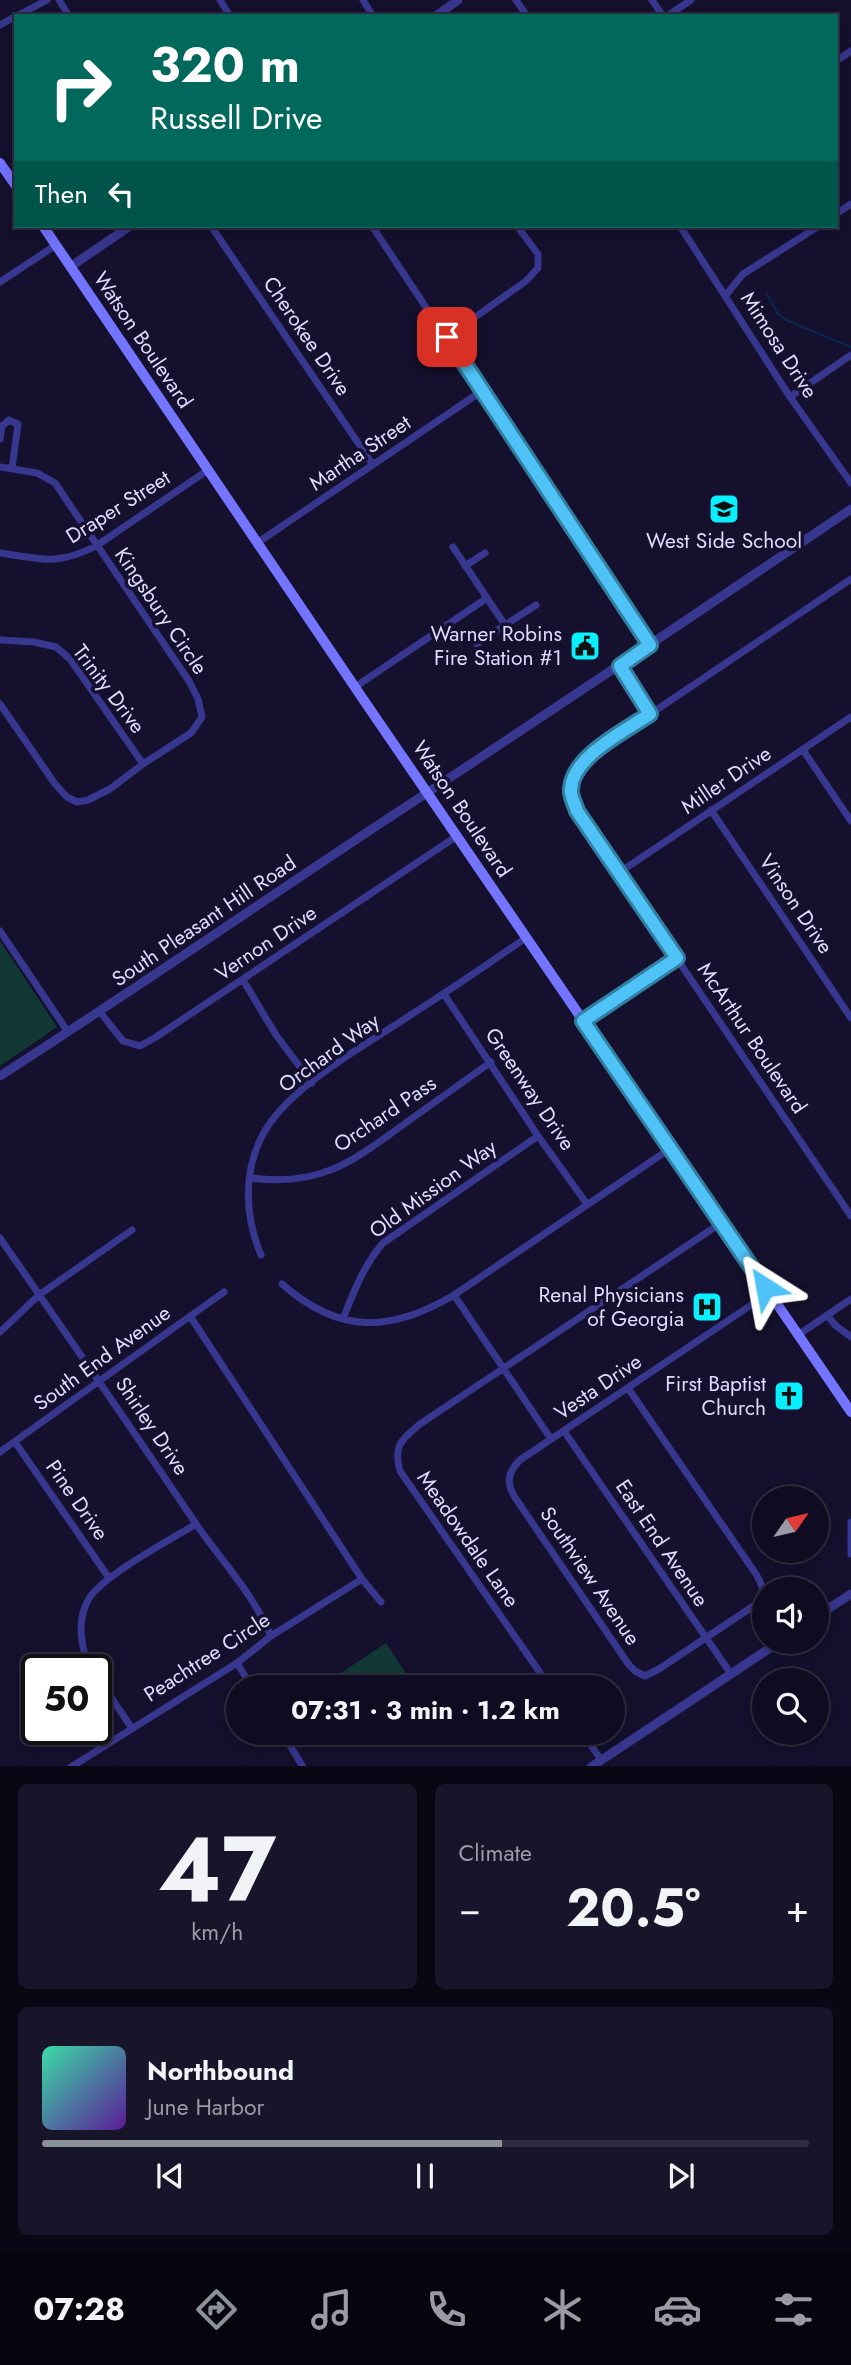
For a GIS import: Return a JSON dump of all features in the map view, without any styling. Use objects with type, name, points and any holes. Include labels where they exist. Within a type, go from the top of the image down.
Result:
[{"type":"main road","points":[[0,163],[14,183]]},
{"type":"main road","name":"Watson Boulevard","points":[[44,228],[851,1412]]},
{"type":"street","points":[[20,14],[47,0]]},
{"type":"street","points":[[439,14],[458,0]]},
{"type":"street","points":[[652,0],[663,14]]},
{"type":"street","points":[[668,14],[691,0]]},
{"type":"street","points":[[70,267],[127,228]]},
{"type":"street","name":"Cherokee Drive","points":[[212,228],[373,465]]},
{"type":"street","points":[[373,228],[650,645]]},
{"type":"street","points":[[447,337],[526,281],[538,268],[537,254],[518,228]]},
{"type":"street","name":"Mimosa Drive","points":[[681,228],[790,397],[851,483]]},
{"type":"street","points":[[726,295],[743,274],[816,228]]},
{"type":"street","points":[[0,282],[56,245]]},
{"type":"street","points":[[790,397],[851,355]]},
{"type":"street","name":"Martha Street","points":[[257,542],[482,391]]},
{"type":"street","points":[[0,439],[2,426],[9,420],[18,424],[12,468]]},
{"type":"street","name":"Kingsbury Circle","points":[[0,467],[37,473],[55,483],[189,681],[198,699],[202,717],[191,733],[110,789],[88,800],[77,802],[67,797],[55,784],[0,704]]},
{"type":"street","name":"Draper Street","points":[[0,553],[49,560],[64,559],[96,546],[208,470]]},
{"type":"street","name":"South Pleasant Hill Road","points":[[0,1076],[620,666],[851,509]]},
{"type":"street","points":[[453,548],[505,625]]},
{"type":"street","points":[[465,566],[485,553]]},
{"type":"street","name":"McArthur Boulevard","points":[[851,579],[591,754],[576,771],[570,791],[577,811],[851,1216]]},
{"type":"street","points":[[355,687],[487,598]]},
{"type":"street","points":[[477,644],[536,605]]},
{"type":"street","name":"Trinity Drive","points":[[0,640],[34,642],[56,647],[70,659],[143,764]]},
{"type":"street","points":[[620,666],[650,714]]},
{"type":"street","name":"Miller Drive","points":[[620,872],[851,717]]},
{"type":"street","points":[[803,750],[851,821]]},
{"type":"street","name":"Vinson Drive","points":[[711,810],[851,1017]]},
{"type":"street","name":"Vernon Drive","points":[[100,1012],[123,1041],[140,1046],[457,836]]},
{"type":"street","points":[[0,931],[68,1032]]},
{"type":"street","name":"Orchard Way","points":[[261,1255],[247,1209],[251,1178],[256,1150],[263,1134],[285,1106],[341,1060],[527,937]]},
{"type":"street","points":[[583,1021],[677,958]]},
{"type":"street","points":[[243,979],[276,1035],[312,1083]]},
{"type":"street","name":"Greenway Drive","points":[[444,994],[538,1136],[587,1203]]},
{"type":"street","name":"Orchard Pass","points":[[251,1178],[276,1181],[301,1178],[347,1164],[491,1062]]},
{"type":"street","name":"Old Mission Way","points":[[343,1319],[359,1278],[372,1255],[383,1243],[538,1136]]},
{"type":"street","points":[[282,1284],[311,1306],[343,1319],[371,1323],[418,1314],[454,1295],[671,1148]]},
{"type":"street","points":[[503,1368],[721,1223]]},
{"type":"street","points":[[0,1332],[39,1295],[132,1230]]},
{"type":"street","name":"Shirley Drive","points":[[0,1238],[100,1380],[196,1524],[257,1607],[271,1636]]},
{"type":"street","name":"South End Avenue","points":[[0,1452],[224,1292]]},
{"type":"street","name":"Vesta Drive","points":[[551,1439],[769,1293]]},
{"type":"street","points":[[454,1295],[551,1439]]},
{"type":"street","points":[[798,1335],[851,1299]]},
{"type":"street","points":[[827,1315],[851,1337]]},
{"type":"street","points":[[190,1316],[362,1578],[382,1602]]},
{"type":"street","name":"Meadowdale Lane","points":[[503,1368],[419,1424],[403,1438],[396,1457],[400,1471],[542,1675]]},
{"type":"street","points":[[628,1388],[756,1574],[764,1590],[764,1595],[755,1605],[706,1638]]},
{"type":"street","name":"East End Avenue","points":[[564,1431],[731,1674]]},
{"type":"street","name":"Southview Avenue","points":[[551,1439],[514,1466],[508,1481],[510,1489],[629,1665],[640,1675],[650,1675],[706,1638]]},
{"type":"street","name":"Pine Drive","points":[[15,1442],[109,1578]]},
{"type":"street","points":[[851,1522],[851,1554]]},
{"type":"street","points":[[84,1654],[81,1637],[82,1620],[90,1597],[109,1578],[196,1524]]},
{"type":"street","name":"Peachtree Circle","points":[[71,1766],[237,1663],[271,1636],[362,1578]]},
{"type":"street","points":[[829,1608],[851,1594]]},
{"type":"street","points":[[591,1766],[761,1654]]},
{"type":"street","points":[[237,1663],[245,1675]]},
{"type":"street","points":[[112,1699],[131,1727]]},
{"type":"street","points":[[290,1745],[303,1766]]},
{"type":"street","points":[[591,1745],[601,1760]]},
{"type":"green space","points":[[0,941],[57,1027],[0,1066]]},
{"type":"green space","points":[[386,1643],[407,1675],[338,1675]]},
{"type":"waterway","points":[[767,294],[778,314],[786,320],[851,347]]},
{"type":"place","name":"West Side School","points":[[724,509]]},
{"type":"place","name":"Warner Robins Fire Station #1","points":[[585,646]]},
{"type":"place","name":"Renal Physicians of Georgia","points":[[707,1307]]},
{"type":"place","name":"First Baptist Church","points":[[789,1396]]},
{"type":"route","points":[[447,337],[650,645],[620,666],[650,714],[591,754],[576,771],[570,791],[577,811],[677,958],[583,1021],[765,1287]]}]
